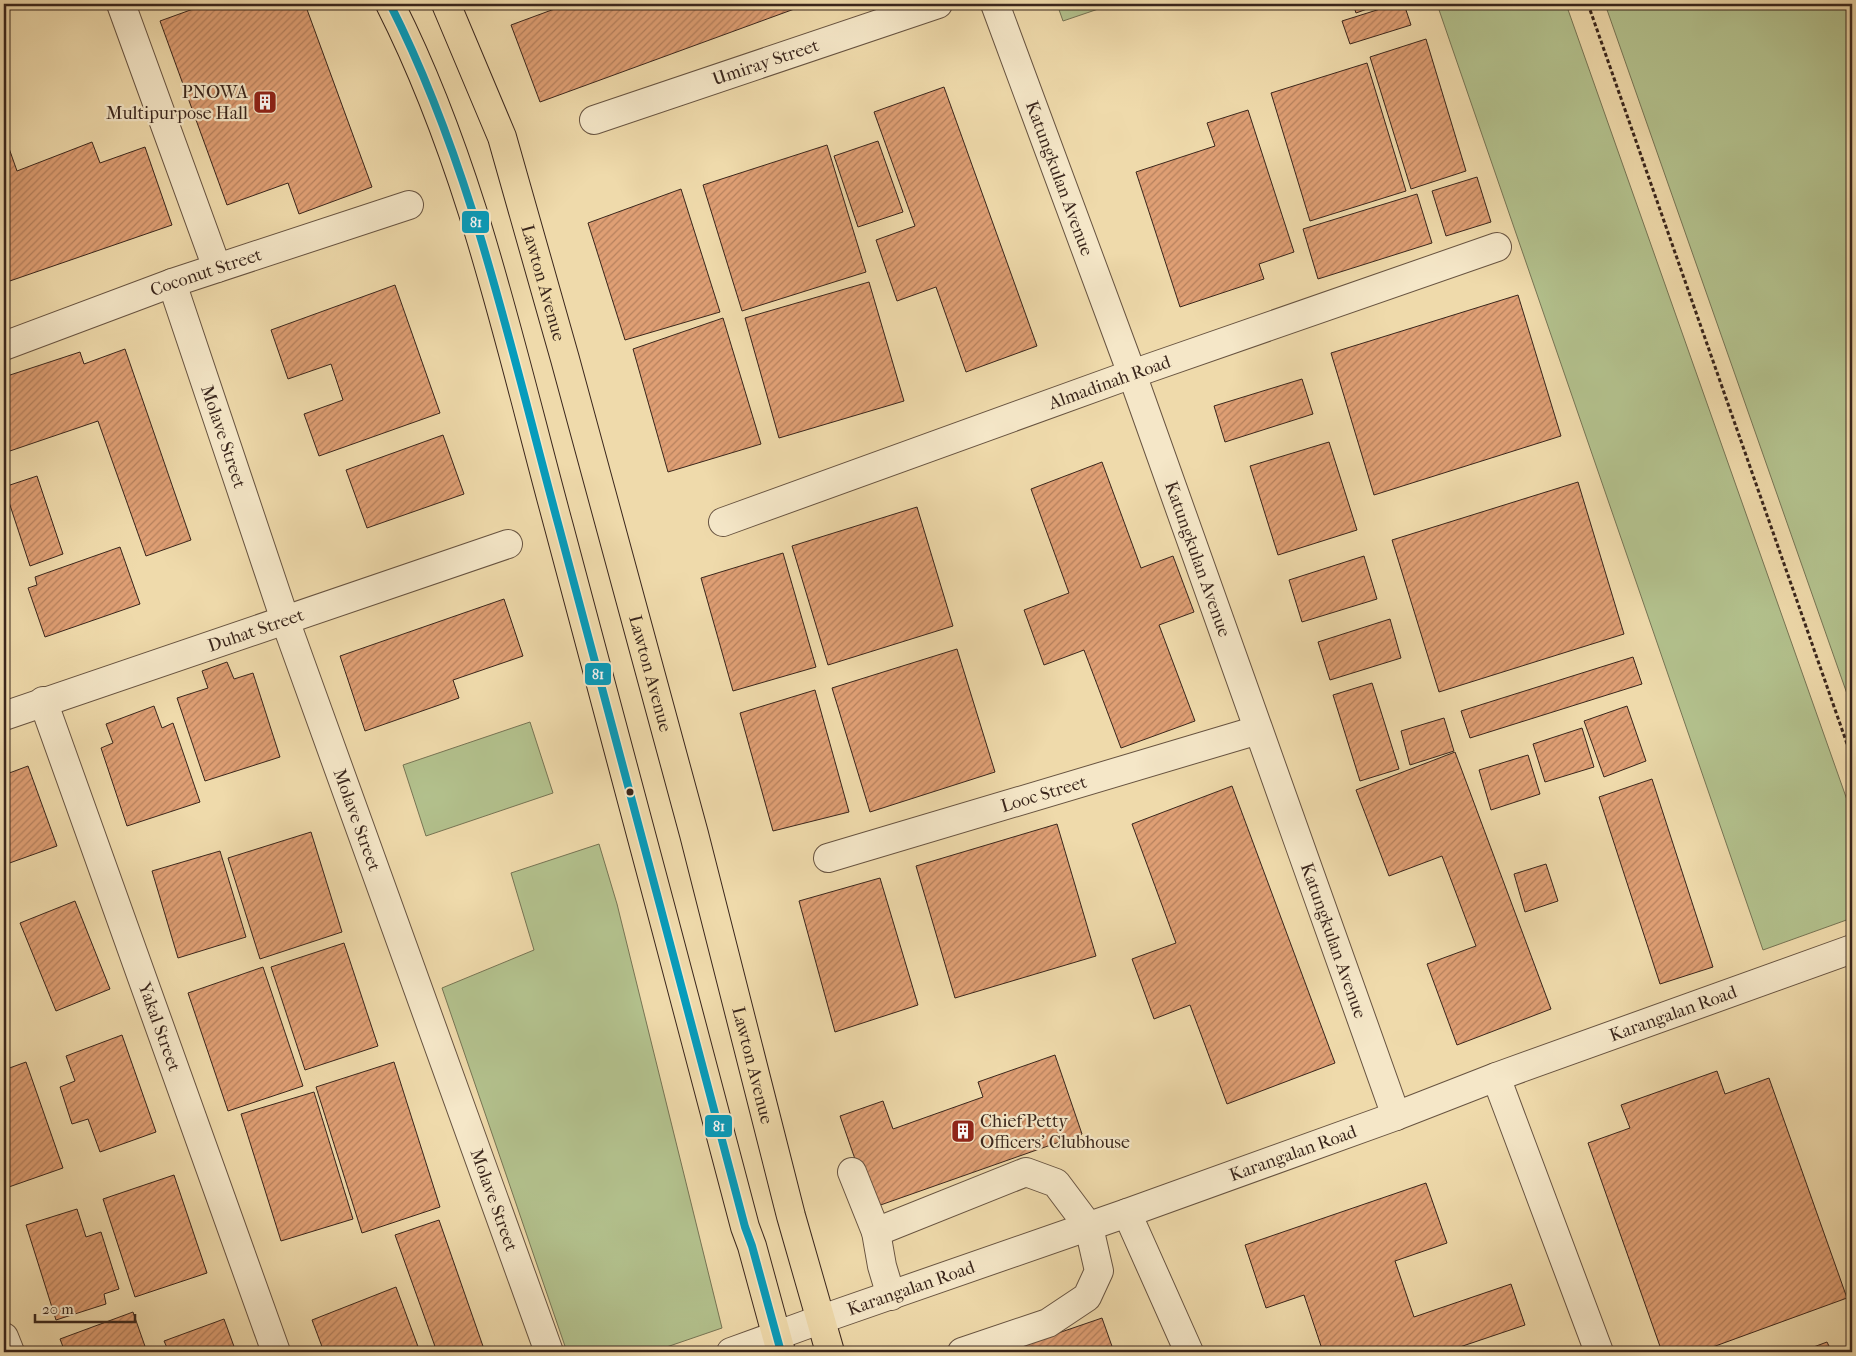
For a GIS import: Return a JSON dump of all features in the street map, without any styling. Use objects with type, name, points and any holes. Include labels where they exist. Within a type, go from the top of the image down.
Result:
[{"type":"main road","points":[[390,4],[432,94],[482,240],[650,863],[745,1227],[752,1246],[778,1344]]},
{"type":"main road","name":"Lawton Avenue","points":[[446,4],[502,137],[619,555],[694,834],[792,1216],[830,1352]]},
{"type":"street","points":[[121,4],[217,268]]},
{"type":"street","name":"Umiray Street","points":[[594,120],[938,4]]},
{"type":"street","name":"Katungkulan Avenue","points":[[995,4],[1132,374],[1396,1116]]},
{"type":"street","name":"Coconut Street","points":[[4,346],[172,283],[409,205]]},
{"type":"street","name":"Almadinah Road","points":[[723,522],[1132,374],[1497,247]]},
{"type":"street","name":"Molave Street","points":[[172,283],[285,620],[549,1352]]},
{"type":"street","name":"Duhat Street","points":[[4,716],[43,701],[508,544]]},
{"type":"street","name":"Yakal Street","points":[[43,701],[276,1352]]},
{"type":"street","name":"Looc Street","points":[[828,858],[1258,730]]},
{"type":"street","name":"Karangalan Road","points":[[731,1352],[778,1344],[822,1318],[891,1296],[1127,1213],[1396,1116],[1496,1077],[1852,949]]},
{"type":"street","points":[[1496,1077],[1599,1352]]},
{"type":"street","points":[[852,1172],[876,1232],[882,1266],[891,1296]]},
{"type":"street","points":[[876,1232],[1026,1172],[1056,1183],[1089,1226],[1099,1271],[1087,1297],[1048,1323],[962,1352]]},
{"type":"street","points":[[1127,1213],[1189,1352]]},
{"type":"street","points":[[4,1336],[10,1352]]},
{"type":"path","points":[[1588,4],[1852,758]]},
{"type":"green space","points":[[1057,4],[1113,4],[1063,21]]},
{"type":"green space","points":[[1437,4],[1566,4],[1852,814],[1852,918],[1763,950]]},
{"type":"green space","points":[[1605,4],[1852,4],[1852,708]]},
{"type":"green space","points":[[530,722],[553,793],[426,836],[403,765]]},
{"type":"green space","points":[[599,844],[617,904],[722,1328],[652,1352],[567,1352],[442,988],[534,950],[511,873]]},
{"type":"building","name":"PNOWA Multipurpose Hall","points":[[207,4],[305,4],[372,187],[299,214],[288,183],[227,205],[160,21]]},
{"type":"building","points":[[568,4],[808,4],[540,102],[511,25]]},
{"type":"building","points":[[1353,4],[1381,4],[1356,13]]},
{"type":"building","points":[[1396,4],[1404,4],[1411,25],[1350,44],[1342,21]]},
{"type":"building","points":[[1426,39],[1466,171],[1411,189],[1370,57]]},
{"type":"building","points":[[1367,63],[1406,191],[1310,221],[1271,93]]},
{"type":"building","points":[[944,87],[1037,346],[966,372],[936,287],[897,301],[876,240],[915,226],[874,112]]},
{"type":"building","points":[[1248,110],[1294,252],[1259,264],[1264,279],[1180,307],[1136,172],[1215,146],[1207,123]]},
{"type":"building","points":[[4,134],[17,171],[92,142],[100,163],[145,147],[172,225],[4,283]]},
{"type":"building","points":[[878,141],[903,212],[858,227],[834,156]]},
{"type":"building","points":[[827,145],[866,272],[742,311],[703,185]]},
{"type":"building","points":[[1477,177],[1491,222],[1446,236],[1432,191]]},
{"type":"building","points":[[681,189],[720,312],[625,340],[588,223]]},
{"type":"building","points":[[1417,194],[1432,243],[1318,279],[1303,229]]},
{"type":"building","points":[[869,282],[904,401],[779,438],[745,318]]},
{"type":"building","points":[[395,285],[440,413],[319,456],[304,414],[343,400],[331,364],[288,379],[271,330]]},
{"type":"building","points":[[1518,295],[1561,436],[1374,495],[1331,353]]},
{"type":"building","points":[[723,318],[761,444],[668,472],[633,349]]},
{"type":"building","points":[[125,349],[191,540],[146,556],[98,421],[4,453],[4,377],[80,352],[84,364]]},
{"type":"building","points":[[1302,379],[1313,414],[1225,442],[1214,406]]},
{"type":"building","points":[[443,435],[464,494],[367,528],[346,470]]},
{"type":"building","points":[[1329,442],[1357,530],[1278,555],[1250,466]]},
{"type":"building","points":[[1102,462],[1141,568],[1173,556],[1194,612],[1159,625],[1195,721],[1121,748],[1084,650],[1044,665],[1024,610],[1069,593],[1031,489]]},
{"type":"building","points":[[37,476],[63,554],[30,566],[4,487]]},
{"type":"building","points":[[1578,482],[1624,634],[1439,692],[1392,540]]},
{"type":"building","points":[[917,507],[953,626],[828,665],[792,546]]},
{"type":"building","points":[[120,547],[140,604],[45,637],[28,588],[37,585],[35,577]]},
{"type":"building","points":[[783,553],[816,667],[733,691],[701,578]]},
{"type":"building","points":[[1364,556],[1377,599],[1302,622],[1289,580]]},
{"type":"building","points":[[504,599],[523,656],[453,680],[459,698],[365,731],[340,656]]},
{"type":"building","points":[[1390,619],[1401,658],[1330,680],[1318,642]]},
{"type":"building","points":[[957,649],[995,772],[870,812],[832,688]]},
{"type":"building","points":[[1633,657],[1642,684],[1470,738],[1461,711]]},
{"type":"building","points":[[227,662],[234,679],[253,673],[280,757],[205,781],[177,698],[208,688],[202,671]]},
{"type":"building","points":[[1372,683],[1399,769],[1360,781],[1333,695]]},
{"type":"building","points":[[815,690],[849,812],[773,831],[740,713]]},
{"type":"building","points":[[154,706],[162,728],[173,723],[200,802],[127,826],[101,748],[113,743],[106,724]]},
{"type":"building","points":[[1627,706],[1646,761],[1604,777],[1584,721]]},
{"type":"building","points":[[1444,718],[1454,751],[1410,765],[1401,731]]},
{"type":"building","points":[[1582,728],[1594,767],[1545,782],[1533,744]]},
{"type":"building","points":[[1455,752],[1551,1009],[1457,1045],[1427,964],[1476,946],[1442,856],[1389,876],[1356,790]]},
{"type":"building","points":[[1528,755],[1540,794],[1491,810],[1479,770]]},
{"type":"building","points":[[28,766],[57,846],[4,865],[4,775]]},
{"type":"building","points":[[1652,779],[1713,967],[1660,984],[1599,797]]},
{"type":"building","points":[[1232,786],[1335,1063],[1227,1104],[1190,1005],[1154,1019],[1132,959],[1176,943],[1132,824]]},
{"type":"building","points":[[1057,824],[1096,956],[955,998],[916,866]]},
{"type":"building","points":[[311,832],[342,932],[260,959],[228,858]]},
{"type":"building","points":[[220,851],[246,937],[178,958],[152,871]]},
{"type":"building","points":[[1546,864],[1558,901],[1525,912],[1514,874]]},
{"type":"building","points":[[880,878],[918,1005],[835,1032],[799,901]]},
{"type":"building","points":[[75,901],[110,989],[56,1011],[20,923]]},
{"type":"building","points":[[344,943],[378,1046],[305,1070],[271,967]]},
{"type":"building","points":[[263,967],[303,1086],[228,1111],[188,993]]},
{"type":"building","points":[[4,1004],[9,1022],[4,1024]]},
{"type":"building","points":[[122,1035],[156,1132],[100,1152],[88,1119],[72,1124],[60,1087],[75,1081],[66,1056]]},
{"type":"building","name":"Chief Petty Officers' Clubhouse","points":[[1055,1055],[1082,1134],[872,1208],[840,1116],[883,1101],[893,1129],[983,1097],[978,1082]]},
{"type":"building","points":[[26,1062],[63,1168],[6,1188],[4,1181],[4,1070]]},
{"type":"building","points":[[394,1062],[440,1207],[362,1233],[316,1087]]},
{"type":"building","points":[[1717,1071],[1725,1094],[1769,1078],[1847,1298],[1699,1352],[1662,1352],[1588,1143],[1630,1128],[1621,1105]]},
{"type":"building","points":[[314,1092],[353,1219],[281,1241],[241,1114]]},
{"type":"building","points":[[174,1175],[207,1273],[135,1297],[103,1199]]},
{"type":"building","points":[[1426,1183],[1447,1243],[1395,1261],[1414,1317],[1511,1284],[1525,1325],[1445,1352],[1323,1352],[1304,1295],[1266,1308],[1245,1245]]},
{"type":"building","points":[[77,1209],[86,1237],[101,1232],[119,1289],[104,1294],[106,1304],[56,1320],[26,1225]]},
{"type":"building","points":[[439,1220],[485,1352],[437,1352],[395,1235]]},
{"type":"building","points":[[396,1287],[420,1352],[324,1352],[312,1320]]},
{"type":"building","points":[[133,1312],[147,1352],[65,1352],[60,1339]]},
{"type":"building","points":[[1102,1318],[1114,1352],[1003,1352]]},
{"type":"building","points":[[224,1319],[236,1352],[169,1352],[164,1341]]},
{"type":"building","points":[[1827,1342],[1832,1352],[1800,1352]]},
{"type":"transit line","name":"81","points":[[390,4],[419,66],[445,130],[488,261],[745,1227],[781,1352]]},
{"type":"place","name":"PNOWA Multipurpose Hall","points":[[265,102]]},
{"type":"place","name":"Chief Petty Officers' Clubhouse","points":[[963,1131]]}]
